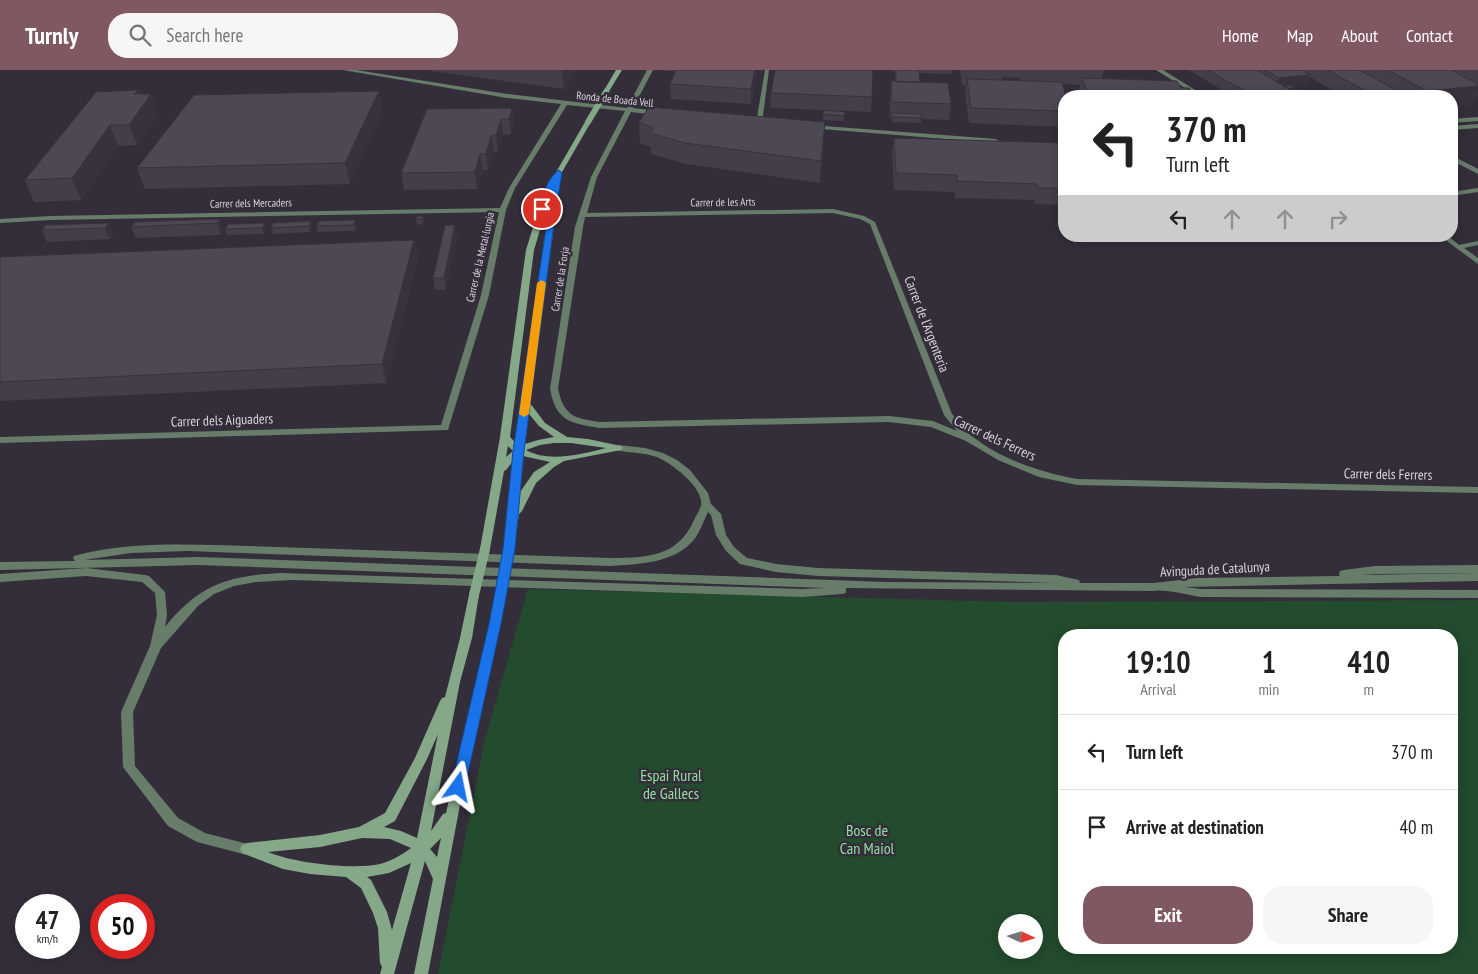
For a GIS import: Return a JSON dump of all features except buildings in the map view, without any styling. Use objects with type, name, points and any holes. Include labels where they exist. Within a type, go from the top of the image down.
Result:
[{"type":"main road","points":[[387,974],[421,850],[454,682],[466,638],[485,549],[505,437],[530,250],[546,195],[620,70]]},
{"type":"main road","points":[[421,974],[438,882],[500,600],[509,549],[518,451],[551,216],[559,173]]},
{"type":"main road","points":[[526,404],[547,431],[564,439]]},
{"type":"main road","points":[[505,437],[518,451],[536,458],[567,458]]},
{"type":"main road","points":[[499,475],[511,455],[530,444],[564,439],[601,443],[618,448]]},
{"type":"main road","points":[[513,521],[526,486],[548,465],[567,458],[618,448]]},
{"type":"main road","points":[[362,832],[390,817],[421,759],[454,682]]},
{"type":"main road","points":[[247,848],[274,860],[349,871],[380,870],[421,850],[443,829],[454,805]]},
{"type":"main road","points":[[247,848],[320,841],[362,832],[394,834],[431,858],[436,866],[438,882]]},
{"type":"main road","points":[[349,871],[366,884],[380,912],[385,928],[387,974]]},
{"type":"street","name":"Ronda de Boada Vell","points":[[346,70],[372,72],[507,96],[665,114]]},
{"type":"street","name":"Carrer de la Forja","points":[[563,415],[556,404],[554,389],[579,227],[594,178],[650,70]]},
{"type":"street","points":[[1159,70],[1192,90]]},
{"type":"street","name":"Carrer de la Metal·lurgia","points":[[445,428],[485,295],[502,210],[512,188],[564,103]]},
{"type":"street","points":[[1458,120],[1478,119]]},
{"type":"street","points":[[750,122],[769,124]]},
{"type":"street","points":[[808,127],[1001,142]]},
{"type":"street","points":[[1458,161],[1478,172]]},
{"type":"street","points":[[1458,193],[1478,190]]},
{"type":"street","name":"Carrer dels Mercaders","points":[[0,221],[60,217],[502,210]]},
{"type":"street","name":"Carrer de les Arts","points":[[583,215],[833,211],[862,217]]},
{"type":"street","name":"Carrer de l'Argenteria","points":[[862,217],[872,223],[948,415],[969,439]]},
{"type":"street","points":[[1452,242],[1478,262]]},
{"type":"street","points":[[1459,247],[1478,243]]},
{"type":"street","name":"Carrer dels Ferrers","points":[[563,415],[572,420],[599,425],[889,418],[933,424],[969,439],[1001,458],[1042,475],[1077,482],[1478,490]]},
{"type":"street","name":"Carrer dels Aiguaders","points":[[0,440],[445,428]]},
{"type":"street","points":[[618,448],[645,451],[674,462],[696,483],[703,494],[706,505],[716,514],[721,535],[730,549],[744,561],[776,568],[828,572],[1056,579],[1094,588]]},
{"type":"street","points":[[58,563],[106,552],[161,549],[241,549],[636,561],[663,556],[680,548],[692,535],[706,505]]},
{"type":"street","points":[[0,566],[58,563],[257,562],[886,586],[1154,587]]},
{"type":"street","points":[[1293,580],[1375,570],[1478,569]]},
{"type":"street","points":[[0,578],[86,572],[146,578],[160,592],[162,615],[156,646],[127,712],[129,767],[173,822],[202,838],[247,848]]},
{"type":"street","points":[[156,646],[200,598],[223,586],[257,577],[292,576],[803,593],[886,586]]},
{"type":"street","name":"Avinguda de Catalunya","points":[[1154,587],[1197,582],[1478,578]]},
{"type":"street","name":"Avinguda de Catalunya","points":[[1154,587],[1201,593],[1450,594],[1478,592]]},
{"type":"lane","points":[[759,123],[767,70]]},
{"type":"lane","points":[[1458,127],[1478,126]]},
{"type":"green space","name":"Espai Rural de Gallecs","points":[[528,589],[1014,602],[1478,600],[1478,974],[438,974],[485,739]]},
{"type":"slow traffic","points":[[524,414],[542,283]]},
{"type":"route","points":[[458,787],[495,624],[509,549],[518,451],[523,429],[551,216],[559,173],[546,195],[542,209]]},
{"type":"park label","name":"Bosc de Can Maiol","points":[[867,839]]}]
